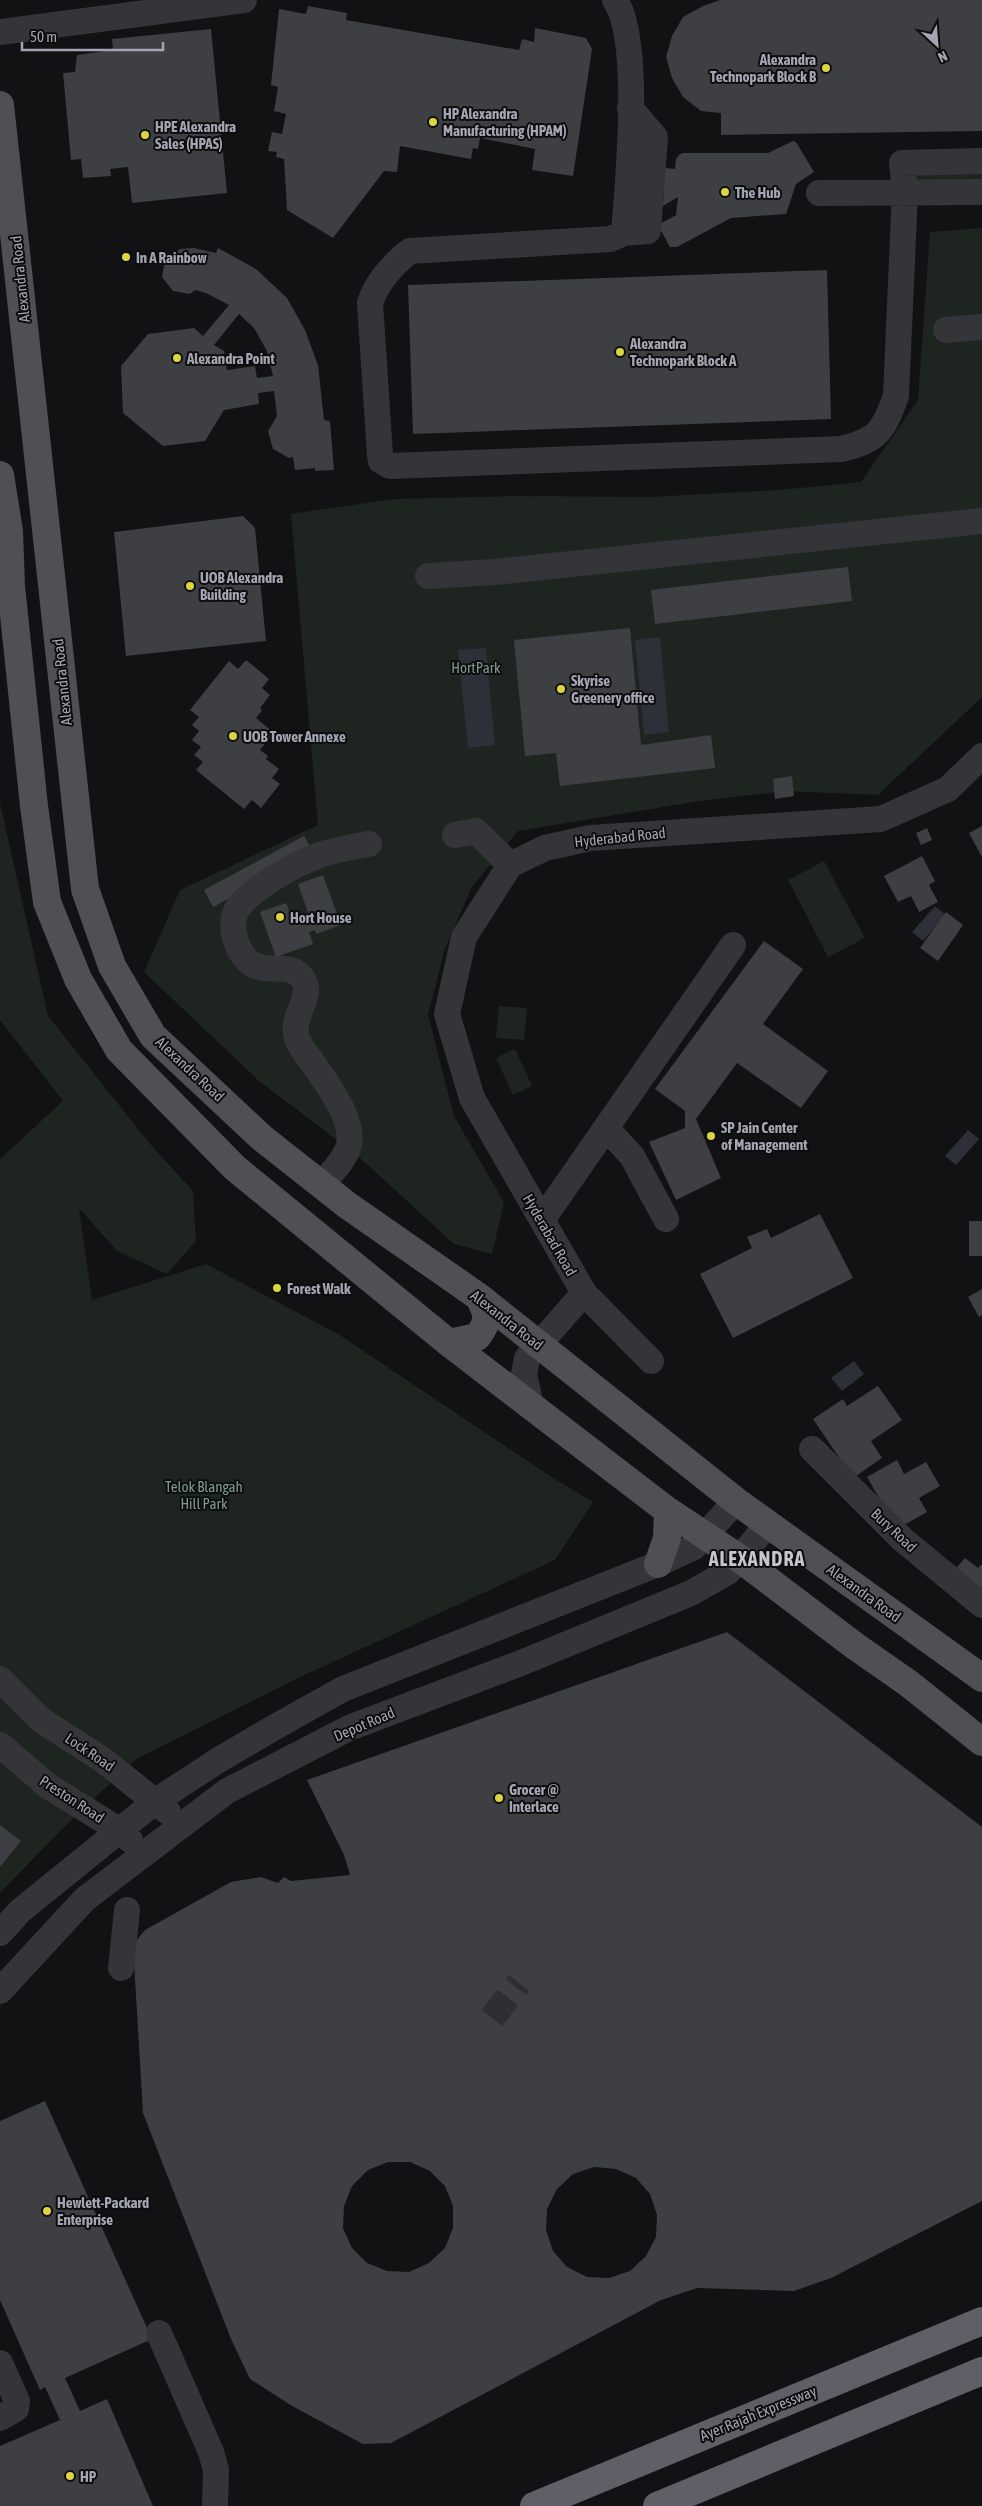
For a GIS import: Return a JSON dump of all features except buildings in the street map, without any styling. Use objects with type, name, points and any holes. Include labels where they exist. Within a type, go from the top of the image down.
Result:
[{"type":"highway","name":"Ayer Rajah Expressway","points":[[534,2506],[982,2321]]},
{"type":"highway","points":[[657,2506],[982,2370]]},
{"type":"main road","name":"Alexandra Road","points":[[0,105],[85,889],[112,966],[153,1036],[262,1138],[347,1205],[479,1297],[736,1501],[982,1678]]},
{"type":"main road","points":[[0,475],[8,532],[6,586],[47,902],[78,979],[119,1050],[235,1168],[448,1343],[668,1511],[703,1536],[739,1558],[908,1683],[982,1742]]},
{"type":"main road","points":[[8,532],[21,487],[25,482],[40,476]]},
{"type":"main road","points":[[448,1343],[477,1337],[485,1326],[487,1314],[479,1297]]},
{"type":"main road","points":[[658,1564],[667,1538],[668,1511]]},
{"type":"street","points":[[0,32],[244,0]]},
{"type":"street","points":[[615,0],[626,28],[630,108],[631,147],[624,233],[610,239],[501,244],[410,251],[401,258],[373,292],[370,303],[380,455],[385,464],[390,466],[841,449],[861,444],[877,435],[888,419],[896,396],[905,192],[902,163],[982,161]]},
{"type":"street","points":[[819,193],[982,192]]},
{"type":"street","points":[[946,330],[982,327]]},
{"type":"street","points":[[428,576],[495,572],[982,521]]},
{"type":"street","name":"Hyderabad Road","points":[[651,1361],[584,1293],[472,1098],[447,1014],[464,937],[510,865],[545,848],[590,838],[881,819],[948,789],[982,756]]},
{"type":"street","points":[[456,835],[476,831],[510,865]]},
{"type":"street","points":[[322,1185],[342,1160],[349,1146],[347,1123],[340,1104],[297,1040],[294,1024],[307,994],[305,982],[297,972],[287,968],[251,964],[244,956],[236,940],[233,921],[240,904],[269,881],[318,856],[369,844]]},
{"type":"street","points":[[542,1220],[734,945]]},
{"type":"street","points":[[606,1128],[632,1156],[666,1219]]},
{"type":"street","name":"Hyderabad Road","points":[[531,1406],[524,1374],[527,1358],[584,1293]]},
{"type":"street","name":"Bury Road","points":[[812,1449],[902,1539],[982,1605]]},
{"type":"street","points":[[0,1933],[20,1911],[119,1830],[156,1801],[217,1761],[343,1689],[658,1564],[694,1547],[736,1501]]},
{"type":"street","name":"Depot Road","points":[[0,1992],[85,1899],[227,1791],[349,1728],[522,1663],[691,1593],[728,1572],[768,1524]]},
{"type":"street","name":"Lock Road","points":[[0,1679],[41,1720],[103,1760],[156,1801],[181,1825]]},
{"type":"street","name":"Preston Road","points":[[0,1745],[48,1786],[119,1830],[144,1853]]},
{"type":"street","points":[[121,1968],[127,1910]]},
{"type":"street","points":[[159,2333],[211,2452],[216,2470],[215,2506]]},
{"type":"street","points":[[0,2365],[17,2401],[16,2409],[0,2418]]},
{"type":"green space","points":[[982,168],[982,185],[915,186],[915,169]]},
{"type":"green space","name":"HortPark","points":[[982,228],[982,697],[878,795],[786,791],[700,801],[518,831],[472,887],[445,948],[428,1015],[454,1116],[504,1202],[492,1254],[454,1244],[359,1157],[258,1080],[144,972],[180,890],[318,825],[291,514],[393,499],[522,496],[650,497],[779,490],[861,482],[918,400],[930,232]]},
{"type":"green space","name":"Telok Blangah Hill Park","points":[[0,803],[48,1016],[150,1144],[193,1191],[196,1241],[167,1274],[117,1251],[79,1208],[92,1300],[206,1264],[338,1334],[553,1478],[593,1502],[555,1560],[298,1678],[136,1759],[62,1829],[0,1893],[0,1159],[63,1101],[0,1020]]},
{"type":"green space","points":[[824,861],[865,938],[828,957],[788,880]]},
{"type":"green space","points":[[499,1006],[527,1008],[524,1040],[496,1038]]},
{"type":"green space","points":[[515,1049],[532,1086],[513,1095],[496,1058]]},
{"type":"shaded area","points":[[660,637],[669,732],[644,735],[635,640]]},
{"type":"shaded area","points":[[486,648],[495,745],[468,748],[458,650]]},
{"type":"shaded area","points":[[935,906],[946,915],[923,941],[912,932]]},
{"type":"shaded area","points":[[968,1130],[979,1139],[956,1165],[945,1156]]},
{"type":"shaded area","points":[[854,1361],[864,1374],[842,1391],[831,1378]]},
{"type":"tunnel","points":[[492,2018],[519,1983]]},
{"type":"place","name":"Alexandra Technopark Block B","points":[[826,68]]},
{"type":"place","name":"HP Alexandra Manufacturing (HPAM)","points":[[433,122]]},
{"type":"place","name":"HPE Alexandra Sales (HPAS)","points":[[145,135]]},
{"type":"place","name":"The Hub","points":[[725,192]]},
{"type":"place","name":"In A Rainbow","points":[[126,257]]},
{"type":"place","name":"Alexandra Technopark Block A","points":[[620,352]]},
{"type":"place","name":"Alexandra Point","points":[[177,358]]},
{"type":"place","name":"UOB Alexandra Building","points":[[190,586]]},
{"type":"place","name":"Skyrise Greenery office","points":[[561,689]]},
{"type":"place","name":"UOB Tower Annexe","points":[[233,736]]},
{"type":"place","name":"Hort House","points":[[280,917]]},
{"type":"place","name":"SP Jain Center of Management","points":[[711,1136]]},
{"type":"place","name":"Forest Walk","points":[[277,1288]]},
{"type":"place","name":"Grocer @ Interlace","points":[[499,1798]]},
{"type":"place","name":"Hewlett-Packard Enterprise","points":[[47,2211]]},
{"type":"place","name":"HP","points":[[70,2476]]},
{"type":"district","name":"ALEXANDRA","points":[[757,1558]]}]
